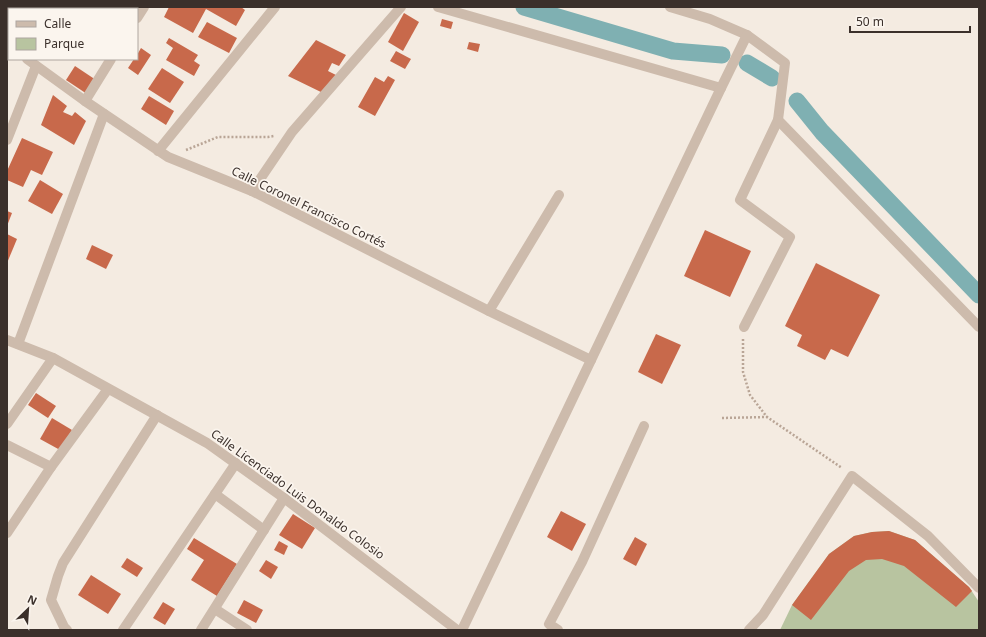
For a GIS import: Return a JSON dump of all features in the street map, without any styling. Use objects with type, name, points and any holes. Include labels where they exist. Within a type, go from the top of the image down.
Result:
[{"type":"street","points":[[138,16],[144,7]]},
{"type":"street","points":[[158,151],[275,7]]},
{"type":"street","points":[[252,191],[292,132],[400,7]]},
{"type":"street","points":[[438,7],[721,88]]},
{"type":"street","points":[[670,7],[710,19],[748,36],[785,63],[778,120],[740,200],[790,237],[744,327]]},
{"type":"street","points":[[462,630],[721,88],[748,36]]},
{"type":"street","name":"Calle Coronel Francisco Cortés","points":[[28,60],[85,101],[168,157],[252,191],[489,311],[591,360]]},
{"type":"street","points":[[85,101],[110,60]]},
{"type":"street","points":[[7,140],[36,66]]},
{"type":"street","points":[[18,344],[104,114]]},
{"type":"street","points":[[778,120],[979,327]]},
{"type":"street","points":[[489,311],[559,195]]},
{"type":"street","name":"Calle Licenciado Luis Donaldo Colosio","points":[[7,340],[52,358],[207,442],[284,498],[457,630]]},
{"type":"street","points":[[7,424],[52,358]]},
{"type":"street","points":[[7,533],[50,467],[108,389]]},
{"type":"street","points":[[67,630],[64,627],[51,600],[61,570],[157,415]]},
{"type":"street","points":[[558,630],[547,627],[582,562],[644,426]]},
{"type":"street","points":[[7,445],[50,467]]},
{"type":"street","points":[[123,630],[236,463]]},
{"type":"street","points":[[749,630],[763,615],[852,476],[928,536],[979,588]]},
{"type":"street","points":[[215,494],[264,530]]},
{"type":"street","points":[[201,630],[284,498]]},
{"type":"street","points":[[215,609],[247,630]]},
{"type":"path","points":[[168,157],[218,137],[268,137],[292,132]]},
{"type":"path","points":[[744,327],[743,372],[750,395],[767,417],[852,476]]},
{"type":"path","points":[[722,418],[767,417]]},
{"type":"green space","points":[[889,531],[915,540],[969,587],[979,602],[979,630],[780,630],[792,605],[829,554],[854,536],[872,532]]},
{"type":"building","points":[[169,7],[241,7],[245,10],[236,26],[206,9],[193,33],[164,17]]},
{"type":"building","points":[[404,13],[419,22],[403,51],[388,42]]},
{"type":"building","points":[[442,19],[453,22],[451,29],[440,26]]},
{"type":"building","points":[[207,22],[237,38],[229,53],[198,37]]},
{"type":"building","points":[[169,38],[198,55],[194,61],[200,65],[194,76],[166,60],[173,48],[166,43]]},
{"type":"building","points":[[316,40],[346,55],[339,66],[332,63],[328,71],[338,76],[325,94],[288,76]]},
{"type":"building","points":[[469,42],[480,44],[478,52],[467,49]]},
{"type":"building","points":[[141,48],[151,55],[138,75],[128,68],[133,60],[138,60],[138,53]]},
{"type":"building","points":[[396,51],[411,59],[405,69],[390,61]]},
{"type":"building","points":[[75,66],[96,80],[87,94],[66,80]]},
{"type":"building","points":[[162,68],[184,82],[170,103],[148,89]]},
{"type":"building","points":[[388,76],[395,80],[375,116],[358,107],[375,77],[384,82]]},
{"type":"building","points":[[53,95],[67,106],[63,112],[72,116],[75,112],[86,121],[74,145],[41,125]]},
{"type":"building","points":[[149,96],[174,111],[166,125],[141,109]]},
{"type":"building","points":[[22,138],[53,152],[42,175],[31,170],[23,187],[7,180],[7,171]]},
{"type":"building","points":[[40,180],[63,194],[52,214],[28,201]]},
{"type":"building","points":[[7,211],[12,213],[7,226]]},
{"type":"building","points":[[705,230],[751,251],[730,297],[684,276]]},
{"type":"building","points":[[7,234],[17,239],[7,263]]},
{"type":"building","points":[[92,245],[113,255],[106,269],[86,259]]},
{"type":"building","points":[[816,263],[880,295],[848,357],[831,349],[825,360],[797,346],[802,335],[785,326]]},
{"type":"building","points":[[656,334],[681,345],[662,384],[638,372]]},
{"type":"building","points":[[36,393],[56,406],[48,418],[28,405]]},
{"type":"building","points":[[52,418],[72,430],[60,450],[40,439]]},
{"type":"building","points":[[561,511],[586,524],[572,551],[547,537]]},
{"type":"building","points":[[293,514],[315,528],[302,549],[279,535]]},
{"type":"building","points":[[889,531],[915,540],[972,591],[956,607],[904,566],[882,559],[866,560],[849,571],[811,620],[792,605],[829,554],[854,536],[872,532]]},
{"type":"building","points":[[635,537],[647,544],[636,566],[623,559]]},
{"type":"building","points":[[194,538],[237,564],[217,596],[191,580],[204,560],[187,549]]},
{"type":"building","points":[[279,541],[288,546],[284,555],[274,550]]},
{"type":"building","points":[[127,558],[143,568],[137,577],[121,567]]},
{"type":"building","points":[[266,560],[278,567],[271,579],[259,571]]},
{"type":"building","points":[[91,575],[121,594],[108,614],[78,595]]},
{"type":"building","points":[[244,600],[263,610],[256,623],[237,613]]},
{"type":"building","points":[[163,602],[175,609],[165,625],[153,618]]},
{"type":"waterway","points":[[524,7],[673,51],[722,55]]},
{"type":"waterway","points":[[747,63],[772,78]]},
{"type":"waterway","points":[[797,101],[822,132],[979,295]]}]
